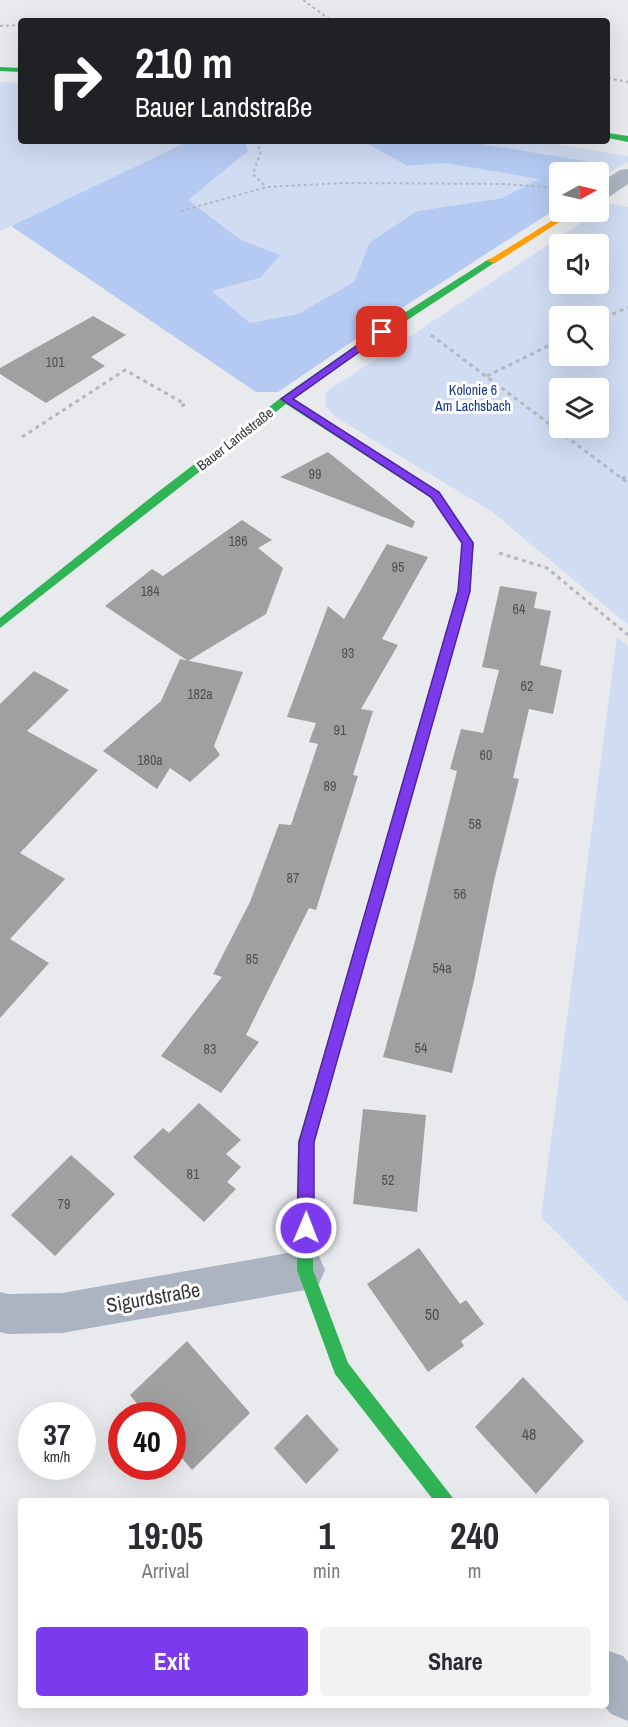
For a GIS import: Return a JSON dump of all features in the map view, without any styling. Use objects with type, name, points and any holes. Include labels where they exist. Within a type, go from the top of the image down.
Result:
[{"type":"main road","points":[[0,69],[18,70]]},
{"type":"main road","points":[[610,136],[626,139]]},
{"type":"main road","name":"Bauer Landstraße","points":[[0,624],[120,526],[286,399],[402,318],[555,222]]},
{"type":"main road","points":[[286,399],[435,495],[468,543],[464,591],[306,1142],[305,1270],[341,1368],[444,1498]]},
{"type":"street","points":[[609,187],[628,175]]},
{"type":"street","name":"Sigurdstraße","points":[[0,1312],[8,1314],[62,1313],[305,1270]]},
{"type":"street","points":[[609,1676],[628,1697]]},
{"type":"path","points":[[303,0],[328,18]]},
{"type":"path","points":[[0,27],[18,25]]},
{"type":"path","points":[[610,78],[628,82]]},
{"type":"path","points":[[258,144],[261,151],[253,174],[267,187]]},
{"type":"path","points":[[181,211],[267,187],[365,183],[506,184],[549,187]]},
{"type":"path","points":[[609,316],[628,307]]},
{"type":"path","points":[[402,318],[422,329],[488,376],[628,483]]},
{"type":"path","points":[[488,376],[549,346]]},
{"type":"path","points":[[22,437],[125,370],[185,404],[180,407]]},
{"type":"path","points":[[622,478],[628,475]]},
{"type":"path","points":[[468,543],[547,568],[628,635]]},
{"type":"green space","points":[[0,82],[18,83],[18,144],[183,144],[0,231]]},
{"type":"green space","points":[[246,144],[368,144],[407,166],[444,163],[540,179],[503,198],[417,211],[370,242],[354,282],[298,314],[250,323],[212,291],[260,278],[279,255],[241,240],[188,200],[247,151]]},
{"type":"green space","points":[[482,144],[558,144],[628,156],[628,162],[610,172],[609,162],[592,162]]},
{"type":"green space","name":"Kolonie 6 Am Lachsbach","points":[[611,203],[628,207],[628,625],[491,511],[334,416],[325,405],[326,392],[549,244],[549,294],[609,294],[609,234],[564,234],[582,222],[609,222],[609,204]]},
{"type":"green space","points":[[617,637],[628,646],[628,1303],[541,1217]]},
{"type":"shaded area","points":[[183,144],[246,144],[248,151],[188,200],[241,240],[280,255],[260,278],[212,291],[250,323],[298,314],[354,282],[370,242],[417,211],[503,198],[539,179],[444,163],[407,166],[368,144],[482,144],[592,162],[549,162],[549,213],[394,313],[278,392],[256,392],[11,226]]},
{"type":"building","points":[[93,316],[126,335],[91,357],[105,366],[46,403],[0,374],[0,368]]},
{"type":"building","points":[[328,452],[415,522],[412,528],[280,477]]},
{"type":"building","points":[[242,520],[272,540],[258,548],[283,568],[266,614],[188,661],[105,606],[152,569],[163,576]]},
{"type":"building","points":[[387,544],[428,557],[382,639],[398,645],[361,709],[373,711],[353,775],[358,776],[316,910],[309,908],[246,1035],[259,1042],[221,1093],[161,1056],[222,977],[213,974],[250,902],[279,824],[291,825],[318,744],[309,742],[316,723],[287,717],[328,606],[344,619]]},
{"type":"building","points":[[500,586],[537,592],[534,608],[551,611],[540,665],[562,670],[553,714],[529,709],[513,778],[519,779],[452,1073],[383,1057],[415,941],[457,771],[450,769],[461,729],[483,733],[499,670],[482,667]]},
{"type":"building","points":[[180,659],[243,672],[214,746],[220,755],[190,782],[170,768],[157,789],[103,751],[161,701]]},
{"type":"building","points":[[34,671],[69,690],[27,731],[98,770],[20,853],[65,879],[10,939],[49,963],[0,1018],[0,704]]},
{"type":"building","points":[[199,1103],[241,1140],[226,1154],[241,1167],[227,1182],[236,1189],[204,1222],[133,1157],[163,1128],[169,1133]]},
{"type":"building","points":[[363,1109],[426,1115],[417,1212],[353,1204]]},
{"type":"building","points":[[71,1155],[115,1194],[55,1256],[11,1215]]},
{"type":"building","points":[[419,1248],[460,1304],[466,1300],[484,1324],[461,1341],[464,1346],[428,1372],[367,1284]]},
{"type":"building","points":[[187,1341],[250,1413],[192,1470],[186,1463],[186,1402],[136,1402],[130,1395]]},
{"type":"building","points":[[523,1377],[584,1441],[536,1494],[475,1427]]},
{"type":"building","points":[[307,1414],[339,1450],[306,1484],[274,1448]]},
{"type":"waterway","points":[[448,144],[553,162]]},
{"type":"traffic: fast","points":[[0,69],[18,70]]},
{"type":"traffic: fast","points":[[610,136],[628,139]]},
{"type":"traffic: fast","points":[[0,624],[158,497],[277,406],[361,346],[492,261]]},
{"type":"traffic: fast","points":[[286,399],[435,495],[468,543],[464,591],[425,726]]},
{"type":"traffic: fast","points":[[326,1071],[306,1142],[305,1270],[341,1368],[444,1498]]},
{"type":"traffic: slow","points":[[492,261],[555,222]]},
{"type":"traffic: slow","points":[[326,1071],[425,726]]},
{"type":"route","points":[[306,1228],[306,1142],[464,591],[468,543],[435,495],[286,399],[382,332]]}]
